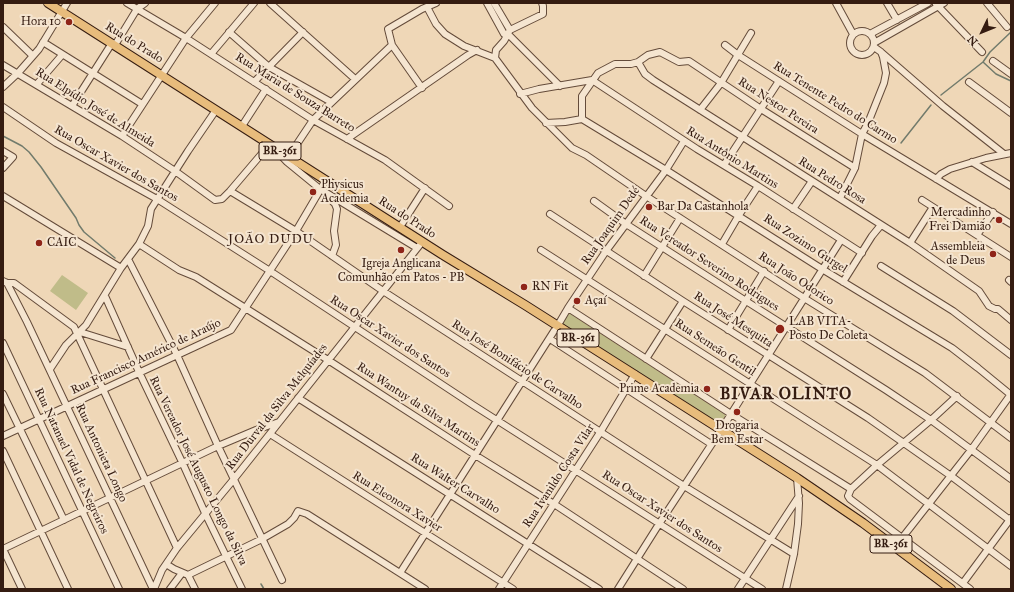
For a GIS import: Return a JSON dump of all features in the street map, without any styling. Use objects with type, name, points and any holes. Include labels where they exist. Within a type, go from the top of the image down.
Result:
[{"type":"main road","name":"BR-361","points":[[48,3],[62,11]]},
{"type":"main road","name":"Rua do Prado","points":[[62,11],[400,227],[419,245],[635,374],[721,430]]},
{"type":"main road","name":"BR-361","points":[[721,430],[797,478],[863,524],[951,589]]},
{"type":"street","points":[[3,88],[33,56],[67,3]]},
{"type":"street","name":"Rua Maria de Souza Barreto","points":[[127,3],[186,38],[313,120],[385,160],[449,206]]},
{"type":"street","points":[[72,106],[137,9],[145,3]]},
{"type":"street","points":[[211,54],[254,3]]},
{"type":"street","points":[[270,3],[355,79]]},
{"type":"street","points":[[422,88],[392,45],[388,29],[436,3]]},
{"type":"street","points":[[487,3],[507,33],[560,86]]},
{"type":"street","points":[[494,3],[507,33]]},
{"type":"street","points":[[427,7],[436,24],[445,34],[464,46],[495,58],[496,50],[504,41],[507,33],[544,14],[542,3]]},
{"type":"street","points":[[836,3],[853,34]]},
{"type":"street","points":[[887,3],[897,20]]},
{"type":"street","points":[[928,3],[870,34],[860,31],[853,34],[850,44],[854,53],[861,56],[868,55],[874,45],[939,4],[982,52]]},
{"type":"street","points":[[987,3],[1007,27]]},
{"type":"street","points":[[122,136],[161,74],[211,5]]},
{"type":"street","points":[[3,26],[33,56]]},
{"type":"street","points":[[229,32],[269,67],[331,102]]},
{"type":"street","points":[[254,82],[303,32]]},
{"type":"street","points":[[700,110],[721,83],[751,33]]},
{"type":"street","points":[[870,34],[874,45],[881,52],[943,106],[1004,154]]},
{"type":"street","points":[[43,42],[142,104]]},
{"type":"street","points":[[289,156],[313,120],[392,45]]},
{"type":"street","name":"Rua Tenente Pedro do Carmo","points":[[725,45],[778,81],[862,134],[1011,224]]},
{"type":"street","points":[[348,139],[477,50]]},
{"type":"street","name":"Rua Nestor Pereira","points":[[638,62],[648,55],[660,52],[678,62],[688,61],[855,168]]},
{"type":"street","points":[[840,198],[855,168],[862,134],[884,83],[885,64],[881,52]]},
{"type":"street","points":[[37,84],[62,55]]},
{"type":"street","name":"Rua João Odorico","points":[[495,58],[520,94],[546,123],[572,148],[586,155],[646,196],[804,298],[925,373],[1011,438]]},
{"type":"street","points":[[993,61],[1011,74]]},
{"type":"street","points":[[546,123],[582,119],[582,96],[598,73],[615,64],[631,64],[638,62]]},
{"type":"street","name":"Rua Pedro Rosa","points":[[638,62],[646,74],[650,77],[910,243],[972,286],[982,294],[989,306],[998,309],[1011,320]]},
{"type":"street","name":"Rua Elpídio José de Almeida","points":[[3,65],[122,136],[175,171],[215,200],[222,199],[230,191]]},
{"type":"street","points":[[520,94],[539,89],[592,80]]},
{"type":"street","name":"Rua Antônio Martins","points":[[592,80],[684,141],[758,186],[862,253]]},
{"type":"street","points":[[724,165],[778,81]]},
{"type":"street","points":[[969,82],[1011,113]]},
{"type":"street","points":[[242,126],[266,89]]},
{"type":"street","name":"Rua Oscar Xavier dos Santos","points":[[3,107],[56,143],[157,199],[270,271],[497,420],[762,589]]},
{"type":"street","points":[[50,369],[66,345],[79,333],[105,296],[121,268],[139,244],[148,226],[151,209],[216,110]]},
{"type":"street","name":"Rua Zozimo Gurgel","points":[[582,119],[739,215],[843,282],[952,348],[1011,395]]},
{"type":"street","name":"Rua Joaquim Dedé","points":[[400,573],[550,339],[568,308],[606,251],[666,170],[684,141]]},
{"type":"street","points":[[230,191],[270,144],[287,162],[320,189],[338,209],[334,232],[336,246],[332,256]]},
{"type":"street","points":[[3,151],[13,157],[3,168]]},
{"type":"street","points":[[936,178],[945,171],[972,162],[1011,153]]},
{"type":"street","points":[[972,162],[1011,186]]},
{"type":"street","name":"Rua Francisco Américo de Araújo","points":[[3,436],[231,330],[296,231],[326,180]]},
{"type":"street","points":[[793,209],[812,181]]},
{"type":"street","points":[[722,244],[758,186]]},
{"type":"street","points":[[400,227],[425,188]]},
{"type":"street","points":[[320,189],[419,245]]},
{"type":"street","name":"Rua José Bonifácio de Carvalho","points":[[230,191],[296,231],[383,291],[684,486],[794,554]]},
{"type":"street","points":[[3,196],[121,268]]},
{"type":"street","points":[[922,200],[1011,257]]},
{"type":"street","name":"Rua Vereador Severino Rodrigues","points":[[594,201],[626,224],[886,390],[931,420],[1011,479]]},
{"type":"street","points":[[910,243],[933,207]]},
{"type":"street","points":[[977,236],[993,212]]},
{"type":"street","name":"Rua José Mesquita","points":[[550,214],[682,301],[904,443],[1010,519]]},
{"type":"street","points":[[644,276],[680,218]]},
{"type":"street","points":[[843,282],[881,225]]},
{"type":"street","points":[[618,589],[841,240]]},
{"type":"street","name":"Rua Wantuy da Silva Martins","points":[[139,244],[178,270],[196,277],[328,360],[554,504],[683,589]]},
{"type":"street","name":"Rua Durval da Silva Melquíades","points":[[154,589],[166,564],[177,548],[270,434],[419,245]]},
{"type":"street","name":"Rua Semeão Gentil","points":[[541,250],[877,465],[1011,566]]},
{"type":"street","points":[[128,259],[177,356],[282,580]]},
{"type":"street","points":[[880,266],[953,311],[1011,355]]},
{"type":"street","points":[[728,330],[764,271]]},
{"type":"street","points":[[4,283],[14,284],[74,327],[79,333],[103,390],[177,548]]},
{"type":"street","name":"Rua Antonieta Longo","points":[[4,283],[50,369],[154,589]]},
{"type":"street","name":"Rua Vereador José Augusto Longo da Silva","points":[[105,296],[139,372],[242,589]]},
{"type":"street","points":[[646,359],[682,301]]},
{"type":"street","points":[[568,308],[731,414],[851,489]]},
{"type":"street","points":[[79,333],[128,347]]},
{"type":"street","points":[[550,339],[711,444]]},
{"type":"street","name":"Rua Natanael Vidal de Negreiros","points":[[3,343],[120,589]]},
{"type":"street","name":"Rua Ivanildo Costa Vilar","points":[[500,589],[601,431],[635,374]]},
{"type":"street","points":[[3,394],[64,520]]},
{"type":"street","points":[[902,538],[971,450],[1011,395]]},
{"type":"street","points":[[957,396],[877,465],[851,489],[848,494],[850,499],[970,589]]},
{"type":"street","name":"Rua Walter Carvalho","points":[[298,398],[599,589]]},
{"type":"street","points":[[22,589],[3,549],[218,446],[279,422]]},
{"type":"street","name":"Rua Eleonora Xavier","points":[[270,434],[513,589]]},
{"type":"street","points":[[3,451],[68,589]]},
{"type":"street","points":[[786,589],[794,554],[799,510],[797,478]]},
{"type":"street","points":[[738,589],[799,496]]},
{"type":"street","points":[[170,589],[185,574],[227,556],[262,539],[288,524],[298,511],[307,514],[425,589]]},
{"type":"street","points":[[963,583],[1010,519]]},
{"type":"street","points":[[166,564],[185,574],[195,589]]},
{"type":"shaded area","points":[[62,275],[88,293],[76,310],[50,291]]},
{"type":"shaded area","points":[[569,313],[726,415],[719,426],[562,324]]},
{"type":"waterway","points":[[941,95],[983,62],[990,52],[1011,32]]},
{"type":"waterway","points":[[983,62],[996,74],[1011,81]]},
{"type":"waterway","points":[[901,143],[931,105]]},
{"type":"waterway","points":[[3,136],[22,146],[29,152],[41,167],[84,232],[115,258]]},
{"type":"waterway","points":[[261,584],[264,589]]},
{"type":"place","name":"Hora 10","points":[[69,22]]},
{"type":"place","name":"Physicus Academia","points":[[313,192]]},
{"type":"place","name":"Bar Da Castanhola","points":[[649,207]]},
{"type":"place","name":"Mercadinho Frei Damião","points":[[999,220]]},
{"type":"place","name":"CAIC","points":[[39,243]]},
{"type":"place","name":"Igreja Anglicana Comunhão em Patos - PB","points":[[401,250]]},
{"type":"place","name":"Assembleia de Deus","points":[[993,254]]},
{"type":"place","name":"RN Fit","points":[[524,287]]},
{"type":"place","name":"Açaí","points":[[577,301]]},
{"type":"place","name":"LAB VITA- Posto De Coleta","points":[[780,329]]},
{"type":"place","name":"Prime Academia","points":[[707,389]]},
{"type":"place","name":"Drogaria Bem Estar","points":[[737,412]]},
{"type":"district","name":"JOÃO DUDU","points":[[271,240]]},
{"type":"district","name":"BIVAR OLINTO","points":[[786,395]]}]
